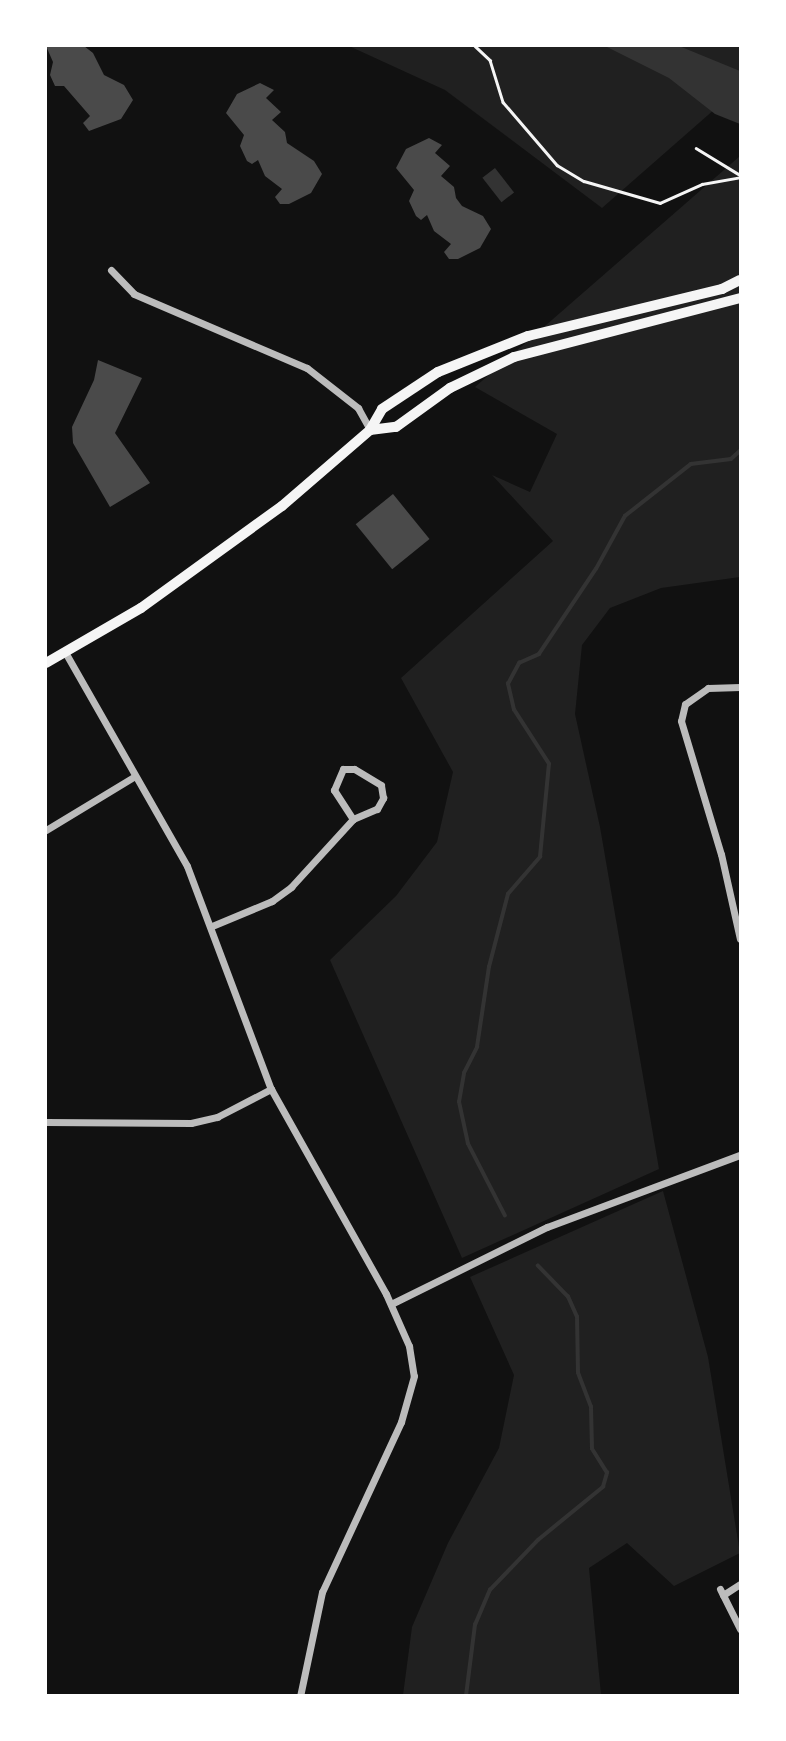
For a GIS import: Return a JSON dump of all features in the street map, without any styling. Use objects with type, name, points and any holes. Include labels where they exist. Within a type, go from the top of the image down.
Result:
[{"type":"main road","points":[[46,663],[141,608],[250,529],[370,430],[382,409],[438,372],[485,350],[722,289],[740,280]]},
{"type":"main road","points":[[370,430],[396,427],[450,388],[514,357],[740,298]]},
{"type":"street","points":[[111,270],[134,294],[307,368],[358,408],[370,430]]},
{"type":"street","points":[[65,652],[187,866],[212,926],[271,1088],[391,1304],[409,1346],[414,1376],[401,1422],[322,1592],[300,1696]]},
{"type":"street","points":[[740,687],[708,688],[685,704],[681,722],[721,854],[740,939]]},
{"type":"street","points":[[212,926],[272,901],[291,887],[353,819],[377,809],[383,798],[381,785],[354,769],[342,769],[334,790],[353,819]]},
{"type":"street","points":[[46,830],[135,776]]},
{"type":"street","points":[[46,1122],[191,1123],[217,1117],[271,1088]]},
{"type":"street","points":[[391,1304],[547,1227],[740,1155]]},
{"type":"street","points":[[740,1584],[722,1592],[740,1629]]},
{"type":"path","points":[[475,46],[490,61],[503,102],[557,165],[584,181],[660,203],[702,184],[740,176]]},
{"type":"path","points":[[696,148],[740,176]]},
{"type":"shaded area","points":[[349,46],[740,46],[740,87],[602,208],[445,90]]},
{"type":"shaded area","points":[[605,46],[679,46],[740,71],[740,124],[715,114],[669,78]]},
{"type":"shaded area","points":[[740,156],[740,577],[661,588],[610,608],[582,645],[575,714],[600,827],[659,1169],[462,1258],[330,960],[396,896],[437,842],[453,772],[401,678],[553,541],[492,475],[530,492],[557,434],[475,387]]},
{"type":"shaded area","points":[[495,168],[514,192],[501,202],[482,178]]},
{"type":"shaded area","points":[[663,1191],[708,1357],[740,1553],[674,1586],[627,1543],[589,1568],[601,1695],[403,1695],[412,1627],[448,1543],[499,1448],[514,1375],[470,1277]]},
{"type":"building","points":[[46,46],[84,46],[93,53],[104,75],[124,85],[133,100],[121,119],[89,131],[83,123],[90,116],[64,86],[55,86],[50,75],[53,62]]},
{"type":"building","points":[[260,83],[274,90],[266,98],[281,112],[272,120],[285,132],[287,143],[314,161],[322,174],[311,193],[289,204],[280,204],[275,197],[282,189],[265,176],[258,160],[252,164],[247,161],[240,146],[244,135],[226,113],[237,94]]},
{"type":"building","points":[[429,138],[442,145],[435,153],[450,166],[441,176],[454,187],[456,198],[462,206],[483,216],[491,229],[480,248],[458,259],[449,259],[444,252],[451,244],[434,231],[427,215],[421,220],[416,216],[409,201],[414,190],[396,168],[406,149]]},
{"type":"building","points":[[98,360],[142,378],[115,433],[150,483],[110,507],[73,443],[72,427],[94,380]]},
{"type":"building","points":[[393,494],[430,539],[392,569],[356,524]]},
{"type":"waterway","points":[[505,1216],[468,1144],[459,1102],[464,1073],[477,1047],[489,967],[508,894],[540,857],[549,764],[514,710],[508,684],[519,663],[539,654],[596,569],[625,516],[691,464],[731,459],[740,451]]},
{"type":"waterway","points":[[466,1696],[475,1625],[490,1590],[538,1540],[603,1487],[607,1473],[592,1449],[591,1407],[578,1373],[577,1317],[568,1297],[538,1266]]}]
